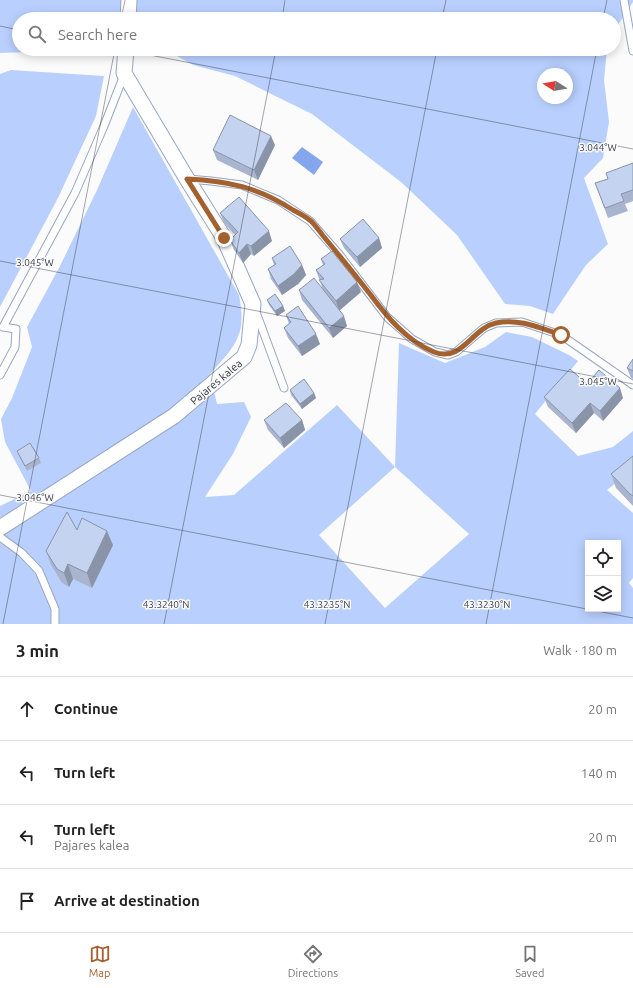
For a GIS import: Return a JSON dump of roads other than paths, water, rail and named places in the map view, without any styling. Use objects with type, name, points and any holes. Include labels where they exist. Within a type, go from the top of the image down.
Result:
[{"type":"street","points":[[128,12],[129,0]]},
{"type":"street","points":[[124,73],[125,56]]},
{"type":"street","name":"Pajares kalea","points":[[0,528],[174,416],[244,358],[250,345],[253,304],[224,238],[124,73]]},
{"type":"lane","points":[[624,0],[633,51]]},
{"type":"lane","points":[[630,36],[633,27]]},
{"type":"lane","points":[[0,375],[16,346],[16,329],[1,329],[75,193],[104,126],[124,73]]},
{"type":"lane","points":[[187,179],[211,180],[242,186],[278,200],[310,221],[339,254],[387,317],[412,339],[435,352],[448,355],[456,352],[484,328],[496,323],[522,322],[561,335],[633,385]]},
{"type":"lane","points":[[253,304],[284,388]]},
{"type":"lane","points":[[0,537],[22,553],[39,572],[55,609],[55,624]]}]
